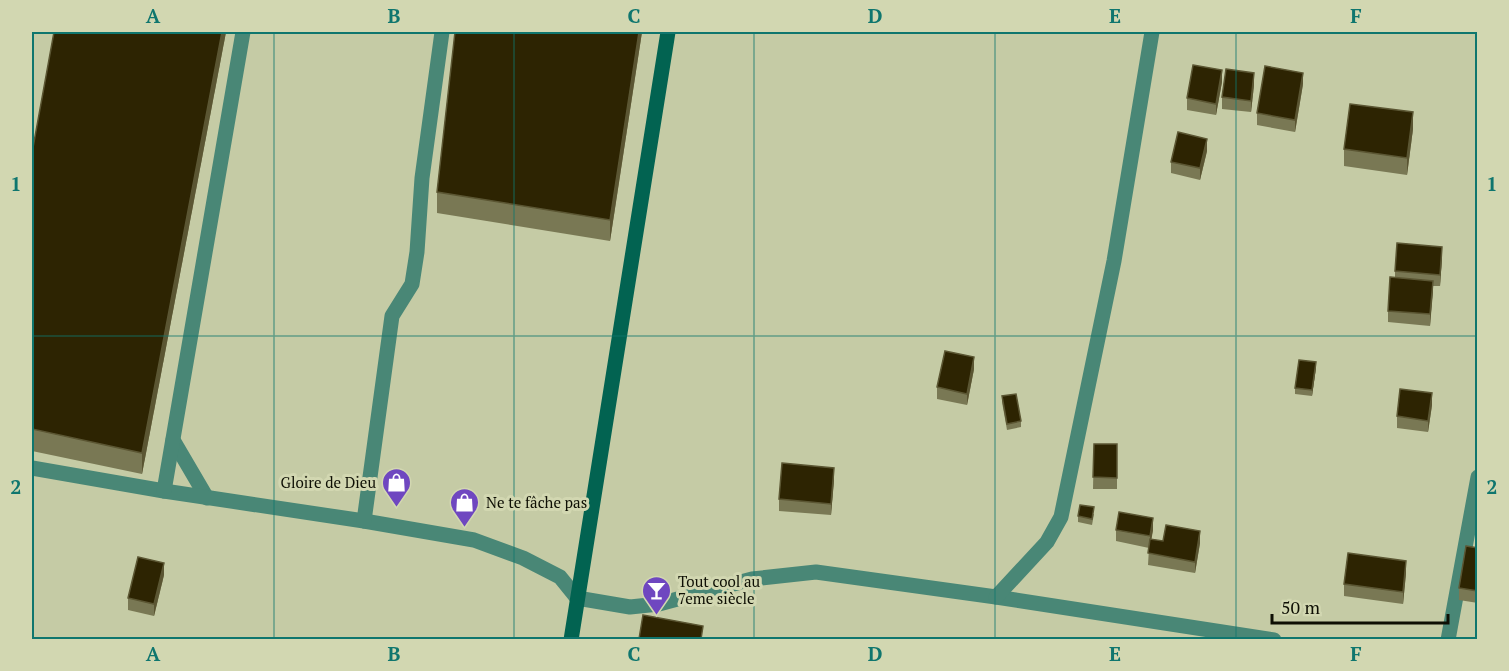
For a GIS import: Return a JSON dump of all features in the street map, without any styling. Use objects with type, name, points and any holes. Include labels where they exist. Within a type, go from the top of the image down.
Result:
[{"type":"street","points":[[164,491],[243,32]]},
{"type":"street","points":[[364,521],[392,316],[412,284],[414,273],[422,178],[442,32]]},
{"type":"street","points":[[571,639],[668,32]]},
{"type":"street","points":[[996,597],[1047,542],[1061,517],[1114,261],[1152,32]]},
{"type":"street","points":[[173,440],[207,498]]},
{"type":"street","points":[[32,468],[474,540],[523,558],[560,577],[578,598],[630,607],[659,604],[752,579],[816,572],[1274,639]]},
{"type":"street","points":[[1449,639],[1478,477]]},
{"type":"building","points":[[54,32],[222,32],[142,453],[32,429],[32,153]]},
{"type":"building","points":[[455,32],[639,32],[610,220],[437,192]]},
{"type":"building","points":[[1193,65],[1222,70],[1216,104],[1187,98]]},
{"type":"building","points":[[1265,66],[1303,73],[1295,120],[1257,113]]},
{"type":"building","points":[[1226,69],[1254,73],[1251,101],[1222,97]]},
{"type":"building","points":[[1350,104],[1413,112],[1407,158],[1344,149]]},
{"type":"building","points":[[1178,132],[1207,139],[1200,168],[1171,162]]},
{"type":"building","points":[[1397,243],[1442,247],[1440,275],[1395,271]]},
{"type":"building","points":[[1390,277],[1433,281],[1430,314],[1388,311]]},
{"type":"building","points":[[945,351],[974,357],[967,394],[937,387]]},
{"type":"building","points":[[1299,360],[1316,362],[1312,390],[1295,388]]},
{"type":"building","points":[[1400,389],[1432,393],[1428,421],[1397,416]]},
{"type":"building","points":[[1016,394],[1021,421],[1007,424],[1002,396]]},
{"type":"building","points":[[1094,444],[1117,444],[1117,478],[1093,477]]},
{"type":"building","points":[[782,463],[834,468],[831,504],[779,499]]},
{"type":"building","points":[[1080,505],[1094,507],[1092,519],[1078,516]]},
{"type":"building","points":[[1119,512],[1153,518],[1150,536],[1116,530]]},
{"type":"building","points":[[1166,525],[1200,531],[1195,562],[1148,553],[1150,539],[1163,541]]},
{"type":"building","points":[[1466,546],[1478,548],[1478,591],[1459,588]]},
{"type":"building","points":[[1348,553],[1406,561],[1403,592],[1344,584]]},
{"type":"building","points":[[138,557],[164,563],[154,604],[128,598]]},
{"type":"building","points":[[643,615],[703,626],[701,639],[639,639]]},
{"type":"place","name":"Gloire de Dieu","points":[[397,508]]},
{"type":"place","name":"Ne te fâche pas","points":[[465,528]]},
{"type":"place","name":"Tout cool au 7eme siècle","points":[[657,616]]}]
